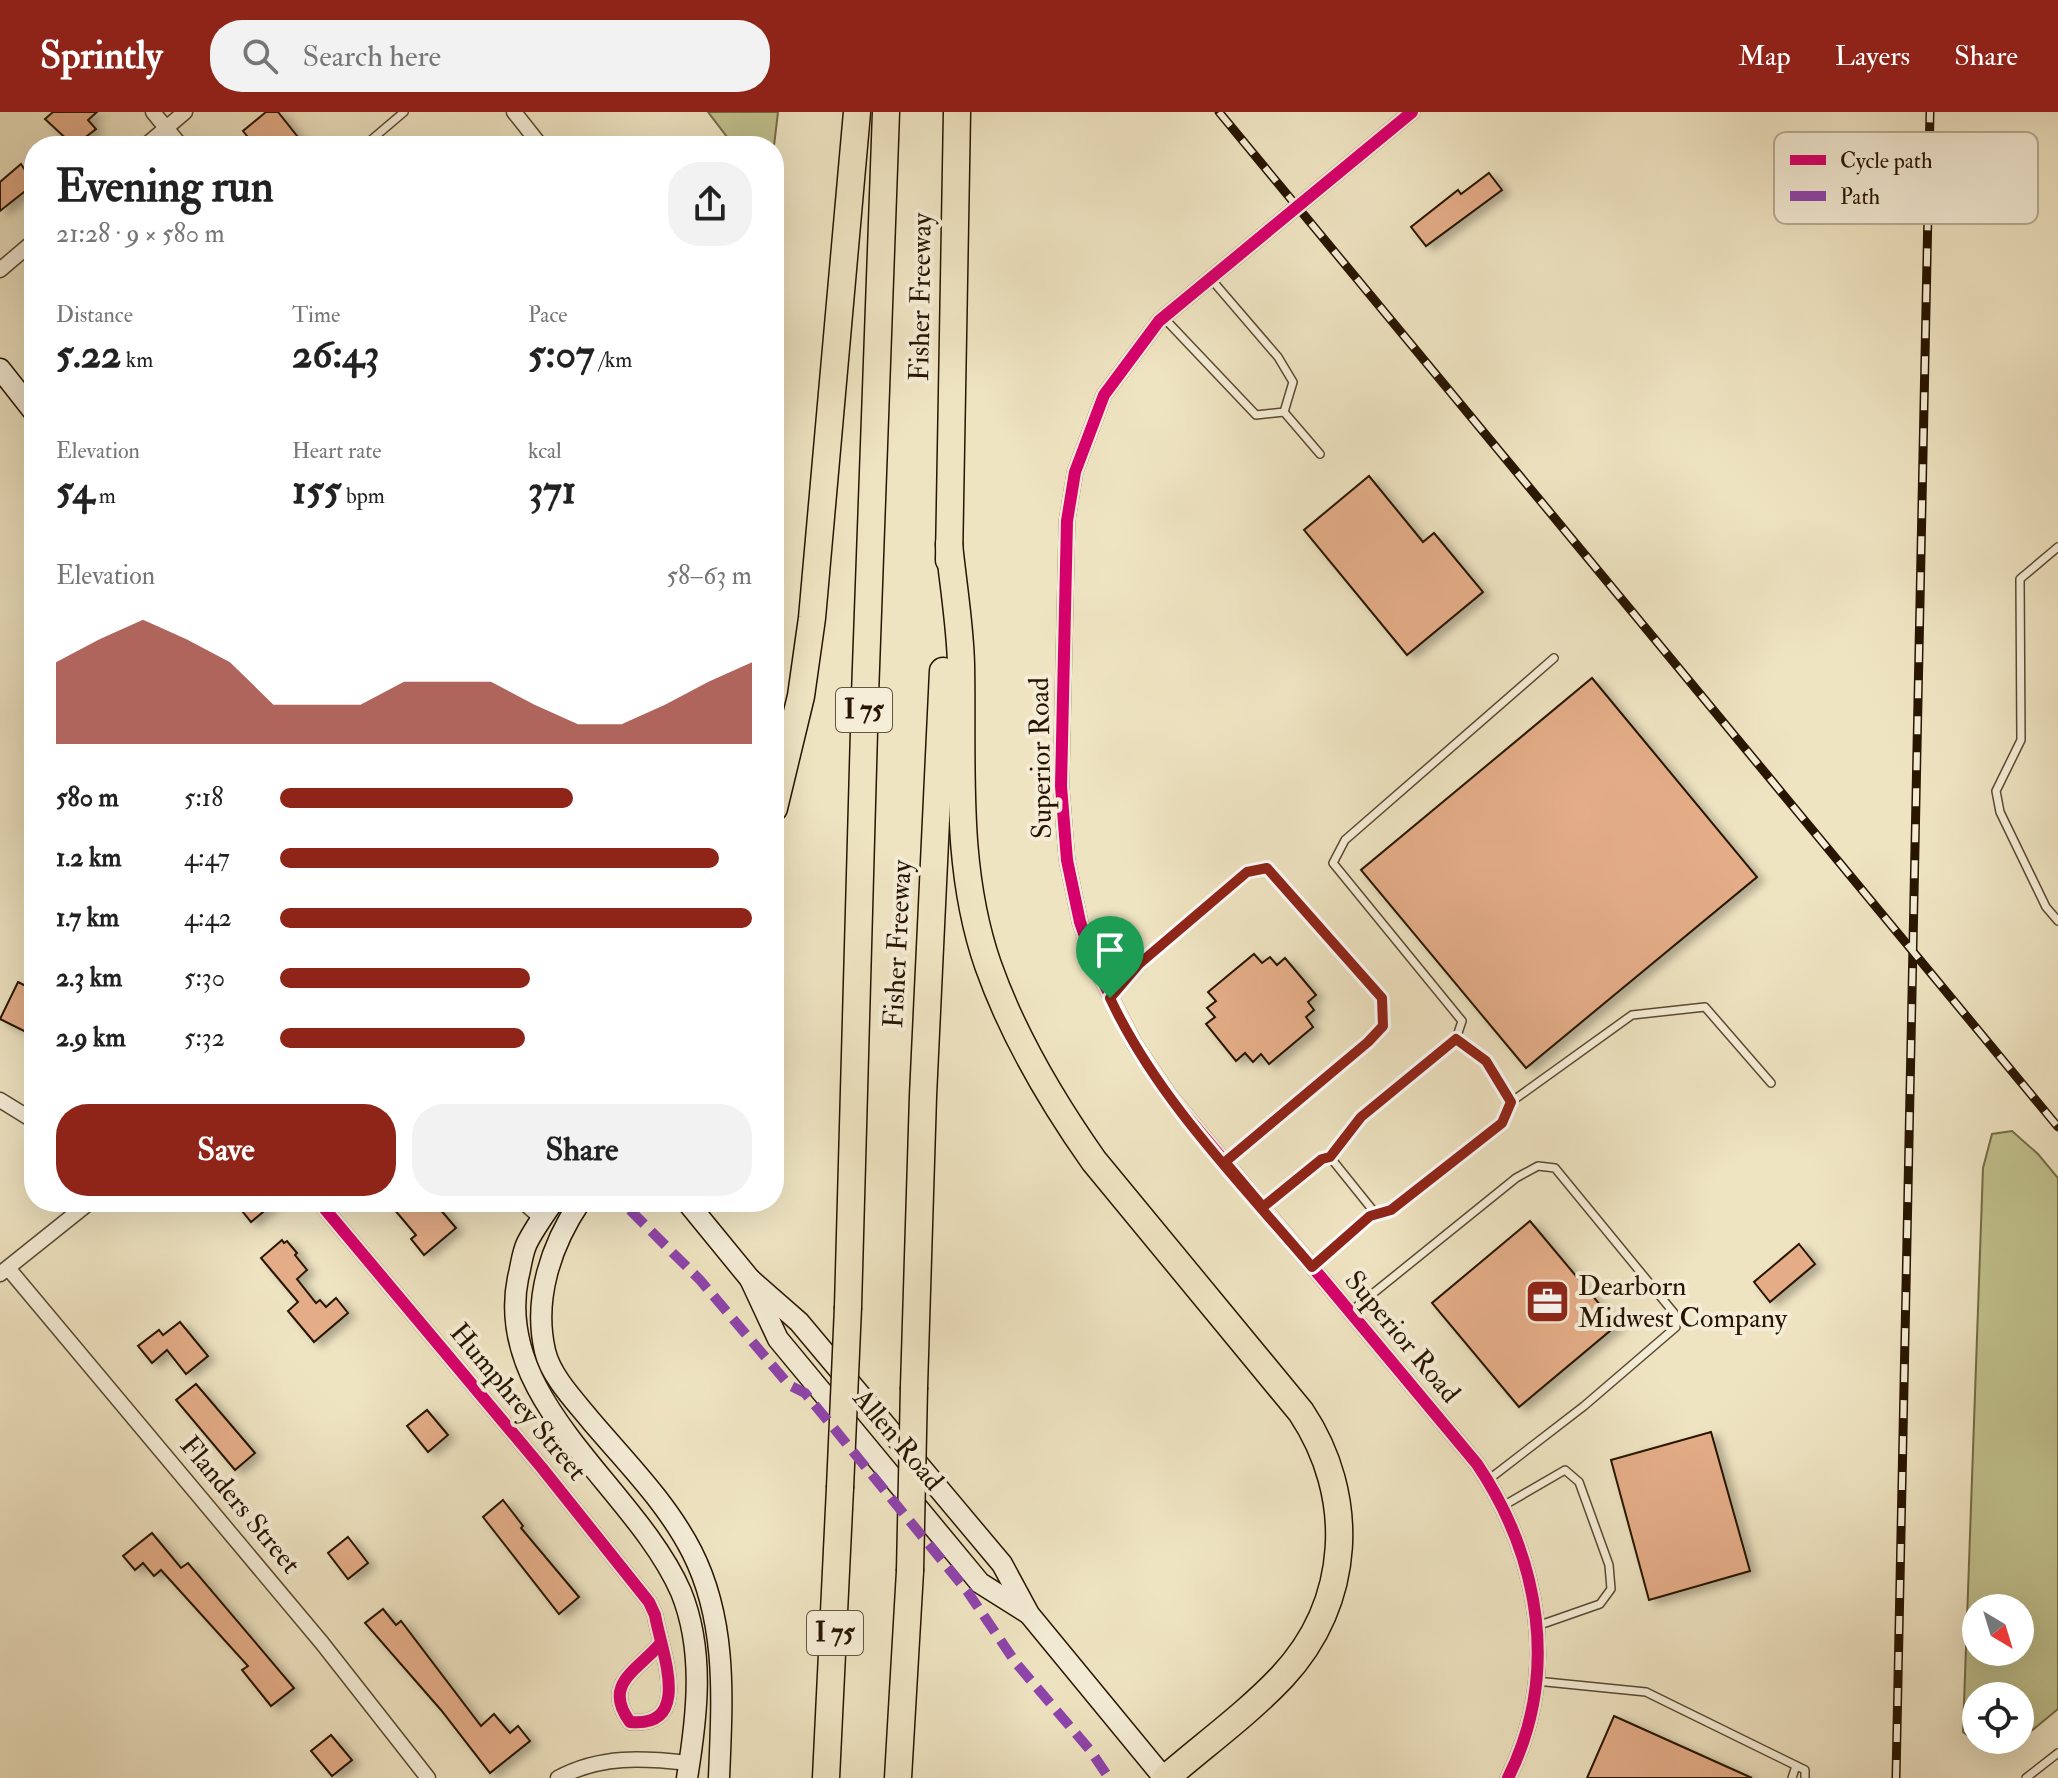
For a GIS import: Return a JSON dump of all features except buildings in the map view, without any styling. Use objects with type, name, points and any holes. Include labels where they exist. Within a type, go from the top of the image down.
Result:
[{"type":"highway","points":[[784,767],[801,696],[812,618],[857,112]]},
{"type":"highway","name":"Fisher Freeway","points":[[826,1778],[848,1307],[865,695],[886,112]]},
{"type":"highway","name":"Fisher Freeway","points":[[898,1778],[910,1571],[923,1096],[949,544],[957,112]]},
{"type":"highway","points":[[949,544],[961,662],[959,786],[967,868],[987,962],[1033,1066],[1063,1117],[1094,1161],[1301,1412],[1321,1445],[1334,1482],[1340,1514],[1340,1553],[1334,1585],[1321,1621],[1283,1675],[1165,1778]]},
{"type":"main road","points":[[0,369],[24,399]]},
{"type":"main road","points":[[546,1212],[525,1245],[514,1325],[544,1404],[645,1527],[681,1593],[695,1649],[698,1701],[688,1771]]},
{"type":"main road","points":[[573,1212],[548,1265],[542,1309],[545,1353],[569,1394],[667,1511],[692,1553],[714,1613],[723,1673],[719,1778]]},
{"type":"main road","name":"Allen Road","points":[[695,1212],[750,1279],[799,1322],[1002,1564],[1029,1614],[1165,1778]]},
{"type":"main road","name":"Allen Road","points":[[750,1279],[778,1339],[980,1583],[1029,1614]]},
{"type":"street","points":[[153,112],[173,136]]},
{"type":"street","points":[[157,136],[185,112]]},
{"type":"street","points":[[514,112],[533,136]]},
{"type":"street","name":"Superior Road","points":[[1412,112],[1163,317],[1120,369],[1095,415],[1075,472],[1067,521],[1062,818],[1080,922],[1110,998],[1151,1070],[1488,1480],[1503,1506],[1522,1551],[1537,1626],[1536,1681],[1529,1723],[1508,1778]]},
{"type":"street","points":[[0,270],[24,250]]},
{"type":"street","points":[[0,1100],[24,1115]]},
{"type":"street","points":[[4,1271],[78,1212]]},
{"type":"street","name":"Humphrey Street","points":[[327,1212],[542,1468],[649,1602],[655,1615],[660,1644],[669,1701],[660,1716],[648,1724],[630,1722],[621,1709],[618,1693],[627,1676],[660,1644]]},
{"type":"street","name":"Flanders Street","points":[[4,1271],[322,1643],[428,1778]]},
{"type":"street","points":[[558,1778],[596,1762],[617,1759],[688,1771]]},
{"type":"lane","points":[[376,136],[404,112]]},
{"type":"lane","points":[[1209,277],[1278,357],[1293,382],[1284,412]]},
{"type":"lane","points":[[1163,317],[1256,415],[1284,412]]},
{"type":"lane","points":[[1284,412],[1320,454]]},
{"type":"lane","points":[[2058,547],[2020,579],[2021,740],[1996,791],[2000,812],[2046,907],[2058,921]]},
{"type":"lane","points":[[1263,1207],[1322,1159],[1330,1157],[1361,1117],[1456,1039],[1462,1021],[1333,863],[1345,840],[1554,658]]},
{"type":"lane","points":[[1110,998],[1139,964],[1247,872],[1267,868],[1382,998],[1383,1026],[1368,1042],[1225,1162]]},
{"type":"lane","points":[[1312,1267],[1370,1216],[1391,1210],[1502,1123],[1511,1102],[1632,1015],[1705,1007],[1771,1083]]},
{"type":"lane","points":[[1456,1039],[1486,1061],[1511,1102]]},
{"type":"lane","points":[[1330,1157],[1371,1208],[1370,1216]]},
{"type":"lane","points":[[1350,1312],[1516,1178],[1538,1166],[1555,1168],[1664,1300],[1674,1313],[1676,1327],[1584,1406],[1488,1480]]},
{"type":"lane","points":[[529,1212],[540,1222]]},
{"type":"lane","points":[[1503,1506],[1565,1470],[1579,1482],[1609,1565],[1611,1589],[1600,1604],[1537,1626]]},
{"type":"lane","points":[[1536,1681],[1646,1692],[1805,1770],[1805,1778]]},
{"type":"lane","points":[[2026,1778],[2058,1753]]},
{"type":"lane","points":[[1792,1778],[1796,1766]]},
{"type":"green space","points":[[708,112],[778,112],[775,136],[726,136]]},
{"type":"green space","points":[[2012,1131],[2038,1154],[2058,1178],[2058,1709],[2034,1729],[2034,1682],[1965,1682],[1965,1666],[2034,1666],[2034,1594],[1968,1594],[1983,1168],[1992,1134]]},
{"type":"railway","points":[[1219,112],[2058,1127]]},
{"type":"railway","points":[[1930,112],[1930,132]]},
{"type":"railway","points":[[1896,1778],[1928,224]]},
{"type":"marked path","points":[[632,1212],[700,1280],[789,1385],[805,1393],[967,1591],[1016,1663],[1090,1750],[1109,1778]]},
{"type":"cycle path","points":[[1412,112],[1159,321],[1104,395],[1075,472],[1067,521],[1061,786],[1067,860],[1080,922],[1095,965],[1134,1043],[1169,1095],[1477,1464],[1499,1500],[1516,1538],[1528,1577],[1536,1617],[1538,1658],[1534,1698],[1524,1739],[1508,1778]]},
{"type":"cycle path","points":[[327,1212],[542,1468],[649,1602],[667,1666],[668,1700],[662,1713],[650,1721],[630,1722],[622,1709],[621,1688],[660,1644]]},
{"type":"place","name":"Dearborn Midwest Company","points":[[1547,1302]]},
{"type":"route","points":[[1267,868],[1382,998],[1383,1026],[1225,1162],[1263,1207],[1322,1159],[1330,1157],[1361,1117],[1456,1039],[1486,1061],[1511,1102],[1502,1123],[1391,1210],[1370,1216],[1312,1267],[1169,1095],[1134,1043],[1110,998],[1139,964],[1247,872],[1267,868]]}]
